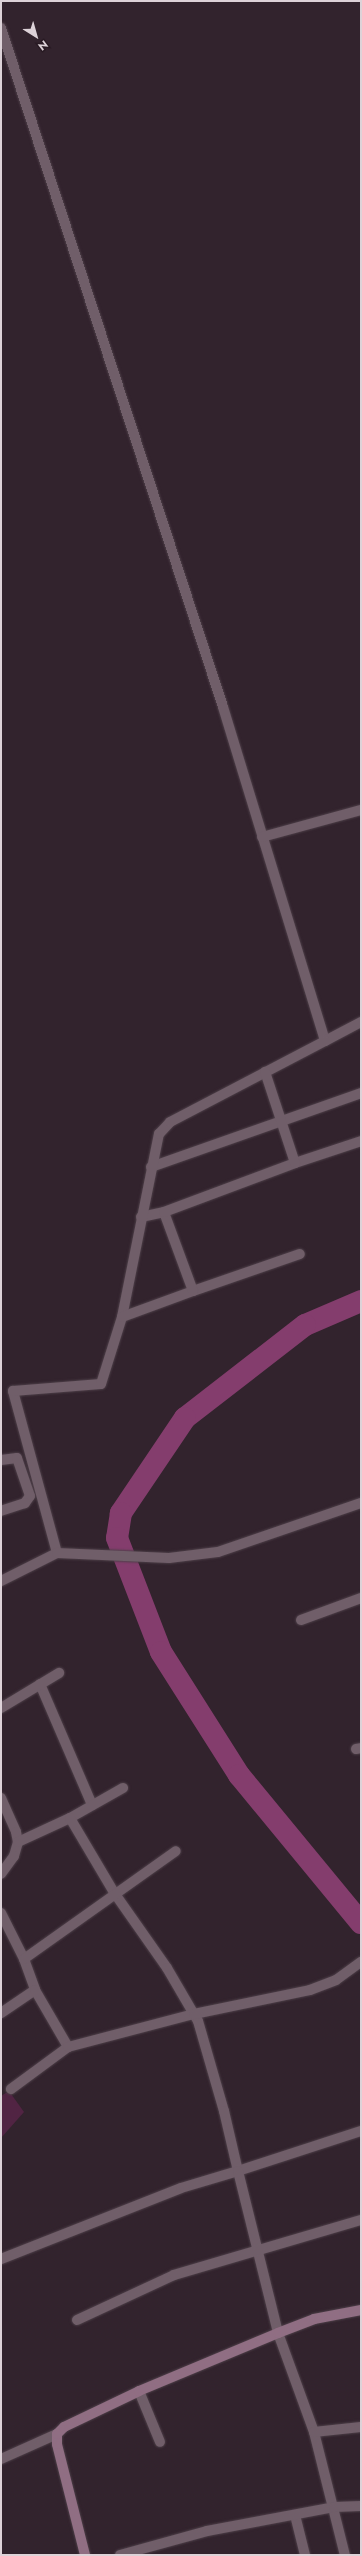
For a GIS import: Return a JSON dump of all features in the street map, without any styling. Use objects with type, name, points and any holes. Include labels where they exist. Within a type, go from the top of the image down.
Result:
[{"type":"street","points":[[1,28],[220,699],[325,1041]]},
{"type":"street","points":[[262,837],[361,810]]},
{"type":"street","points":[[57,1553],[13,1391],[101,1384],[122,1317],[151,1167],[159,1134],[170,1122],[361,1022]]},
{"type":"street","points":[[265,1072],[295,1163]]},
{"type":"street","points":[[151,1167],[361,1093]]},
{"type":"street","points":[[141,1217],[164,1212],[295,1163],[361,1141]]},
{"type":"street","points":[[164,1212],[193,1290]]},
{"type":"street","points":[[122,1317],[193,1290],[300,1254]]},
{"type":"street","points":[[1,1460],[17,1458],[30,1496],[25,1503],[1,1511]]},
{"type":"street","points":[[1,1582],[57,1553],[169,1558],[218,1552],[361,1502]]},
{"type":"street","points":[[301,1620],[361,1598]]},
{"type":"street","points":[[1,1708],[59,1673]]},
{"type":"street","points":[[40,1684],[92,1805]]},
{"type":"street","points":[[18,1842],[70,1818],[123,1788]]},
{"type":"street","points":[[1,1798],[16,1832],[18,1842],[14,1856],[1,1874]]},
{"type":"street","points":[[70,1818],[114,1894],[167,1968],[194,2014],[224,2111],[278,2333],[314,2432],[346,2555]]},
{"type":"street","points":[[24,1959],[176,1851]]},
{"type":"street","points":[[1,1913],[24,1959],[35,1990],[68,2047]]},
{"type":"street","points":[[11,2089],[68,2047],[194,2014],[310,1990],[336,1980],[361,1962]]},
{"type":"street","points":[[1,2012],[35,1990]]},
{"type":"street","points":[[1,2259],[181,2188],[361,2131]]},
{"type":"street","points":[[77,2320],[174,2275],[257,2249],[361,2220]]},
{"type":"street","points":[[1,2459],[57,2434],[64,2427],[139,2391],[278,2333],[314,2319],[361,2310]]},
{"type":"street","points":[[139,2391],[160,2442]]},
{"type":"street","points":[[314,2432],[361,2427]]},
{"type":"street","points":[[57,2434],[57,2444],[85,2555]]},
{"type":"street","points":[[120,2555],[207,2531],[334,2507],[361,2506]]},
{"type":"street","points":[[295,2515],[305,2555]]},
{"type":"shaded area","points":[[9,2091],[24,2112],[1,2138],[1,2096]]},
{"type":"waterway","points":[[361,1301],[305,1325],[185,1418],[121,1513],[117,1538],[161,1652],[239,1775],[361,1923]]}]
